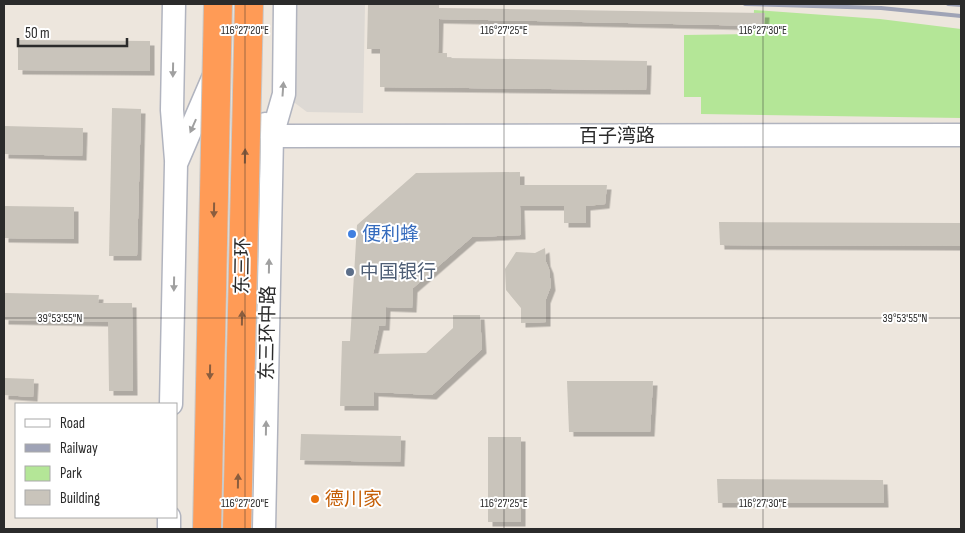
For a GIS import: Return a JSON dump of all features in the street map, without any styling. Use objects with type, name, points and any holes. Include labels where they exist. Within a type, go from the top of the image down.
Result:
[{"type":"highway","name":"东三环","points":[[207,529],[218,4]]},
{"type":"highway","name":"东三环","points":[[237,529],[249,4]]},
{"type":"street","points":[[171,403],[176,164],[172,110],[174,4]]},
{"type":"street","points":[[176,164],[213,81],[214,4]]},
{"type":"street","points":[[243,4],[242,82],[272,136]]},
{"type":"street","name":"东三环中路","points":[[264,529],[272,136],[284,94],[285,4]]},
{"type":"street","points":[[213,81],[242,82]]},
{"type":"street","name":"百子湾路","points":[[272,136],[961,135]]},
{"type":"green space","points":[[754,10],[880,19],[961,29],[961,118],[701,114],[701,97],[684,97],[684,35],[753,34]]},
{"type":"shaded area","points":[[290,4],[365,5],[363,113],[307,112],[291,100]]},
{"type":"building","points":[[368,4],[439,4],[439,8],[765,13],[764,26],[439,19],[438,53],[447,53],[447,58],[647,61],[646,90],[380,87],[380,49],[367,49]]},
{"type":"building","points":[[18,40],[150,41],[150,71],[18,70]]},
{"type":"building","points":[[112,108],[141,109],[137,256],[109,256]]},
{"type":"building","points":[[4,126],[83,128],[82,156],[4,154]]},
{"type":"building","points":[[520,172],[520,185],[607,185],[605,204],[586,206],[586,223],[564,223],[564,206],[520,206],[521,235],[472,237],[413,288],[412,308],[386,307],[385,326],[379,326],[373,354],[426,353],[453,328],[453,315],[480,315],[482,349],[432,395],[374,392],[374,406],[340,406],[342,341],[350,341],[357,225],[416,173]]},
{"type":"building","points":[[4,206],[74,207],[74,239],[4,238]]},
{"type":"building","points":[[719,222],[961,223],[961,246],[720,245]]},
{"type":"building","points":[[545,248],[551,286],[546,299],[546,322],[521,323],[521,308],[506,290],[505,269],[516,252],[535,253]]},
{"type":"building","points":[[5,293],[99,295],[98,303],[132,303],[133,391],[109,391],[108,322],[4,320]]},
{"type":"building","points":[[4,378],[34,379],[33,397],[4,395]]},
{"type":"building","points":[[567,381],[653,381],[650,432],[569,432]]},
{"type":"building","points":[[301,434],[401,436],[400,462],[300,460]]},
{"type":"building","points":[[488,437],[521,437],[521,522],[488,522]]},
{"type":"building","points":[[717,479],[883,480],[884,503],[718,503]]},
{"type":"railway","points":[[745,4],[881,8],[961,16]]},
{"type":"railway","points":[[948,4],[961,5]]},
{"type":"place","name":"便利蜂","points":[[352,234]]},
{"type":"place","name":"中国银行","points":[[350,272]]},
{"type":"place","name":"德川家","points":[[315,499]]}]
